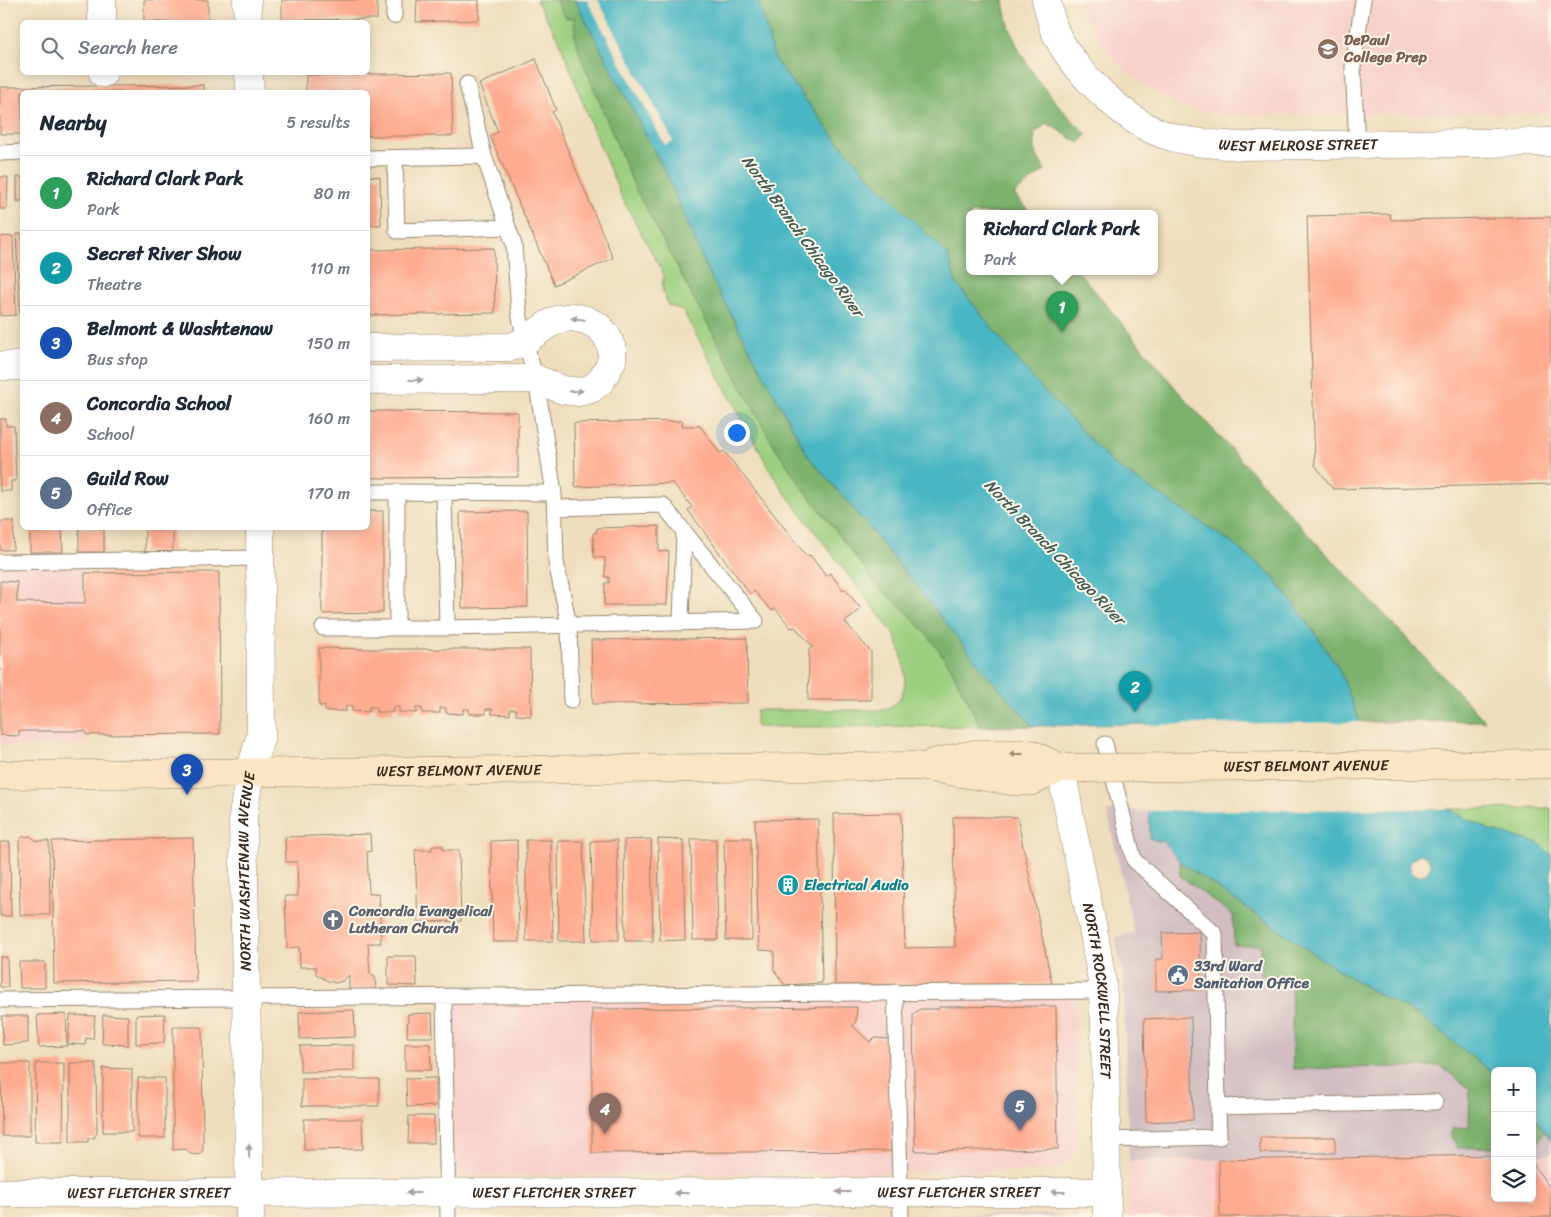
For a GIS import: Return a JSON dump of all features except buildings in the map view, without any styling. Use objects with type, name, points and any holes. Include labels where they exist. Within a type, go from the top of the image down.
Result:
[{"type":"main road","name":"WEST BELMONT AVENUE","points":[[0,775],[917,766],[1011,782],[1032,780],[1073,768],[1551,764]]},
{"type":"street","points":[[102,0],[102,20]]},
{"type":"street","points":[[247,0],[248,20]]},
{"type":"street","name":"WEST MELROSE STREET","points":[[1046,0],[1054,30],[1074,63],[1100,92],[1134,119],[1164,134],[1202,144],[1240,146],[1551,142]]},
{"type":"street","points":[[249,75],[250,90]]},
{"type":"street","points":[[370,348],[511,347],[525,342],[547,325],[559,319],[573,317],[586,320],[598,326],[607,336],[612,349],[612,361],[601,381],[591,389],[579,392],[563,390],[536,379],[370,380]]},
{"type":"street","points":[[0,366],[20,366]]},
{"type":"street","name":"NORTH WASHTENAW AVENUE","points":[[250,1205],[243,816],[250,772],[261,735],[260,530]]},
{"type":"street","name":"NORTH ROCKWELL STREET","points":[[1073,768],[1070,818],[1096,939],[1105,1025],[1107,1204]]},
{"type":"street","name":"WEST FLETCHER STREET","points":[[0,1193],[250,1205],[1107,1204]]},
{"type":"lane","points":[[394,0],[394,16]]},
{"type":"lane","points":[[1357,144],[1353,67],[1363,0]]},
{"type":"lane","points":[[467,84],[484,156],[514,245],[519,312],[525,342],[536,379],[554,500],[556,562],[570,625],[570,701]]},
{"type":"lane","points":[[0,153],[20,152]]},
{"type":"lane","points":[[370,158],[484,156]]},
{"type":"lane","points":[[395,158],[397,231],[508,227]]},
{"type":"lane","points":[[323,628],[447,628],[756,621],[664,505],[444,492],[370,492]]},
{"type":"lane","points":[[397,492],[397,628]]},
{"type":"lane","points":[[444,492],[447,628]]},
{"type":"lane","points":[[681,623],[684,531]]},
{"type":"lane","points":[[0,562],[260,558]]},
{"type":"lane","points":[[1104,744],[1134,860],[1215,934],[1219,1137],[1106,1140]]},
{"type":"lane","points":[[0,1000],[1102,990]]},
{"type":"lane","points":[[896,992],[901,1205]]},
{"type":"lane","points":[[444,996],[448,1205]]},
{"type":"lane","points":[[1218,1107],[1435,1102]]},
{"type":"shaded area","name":"DePaul College Prep","points":[[1079,0],[1551,0],[1551,113],[1224,115],[1202,111],[1176,104],[1152,90],[1129,73],[1113,58],[1099,40]]},
{"type":"shaded area","points":[[84,561],[85,745],[0,745],[0,562]]},
{"type":"shaded area","points":[[1107,811],[1149,811],[1150,839],[1164,842],[1180,862],[1491,1072],[1491,1155],[1129,1161],[1123,975],[1115,937],[1134,933]]},
{"type":"shaded area","points":[[1074,991],[1077,1144],[1073,1155],[1064,1165],[1055,1168],[1039,1171],[447,1176],[444,996]]},
{"type":"shaded area","points":[[1536,1120],[1551,1141],[1551,1155],[1536,1155]]},
{"type":"shaded area","points":[[1491,1155],[1491,1202],[1536,1202],[1536,1155],[1551,1155],[1551,1217],[1128,1217],[1129,1161]]},
{"type":"shaded area","points":[[1052,1215],[1057,1217],[484,1217]]},
{"type":"green space","points":[[536,0],[575,0],[751,354],[1033,726],[756,727],[756,710],[884,710],[897,702],[903,690],[905,674],[900,650],[894,634],[785,493],[769,468],[683,311],[668,305],[662,288],[664,275],[622,198],[590,122],[560,42]]},
{"type":"green space","points":[[555,0],[575,0],[670,181],[708,272],[808,456],[1033,726],[981,727],[951,668],[930,638],[904,609],[880,589],[795,477],[770,439],[635,188],[581,57],[575,38],[574,18],[566,18]]},
{"type":"green space","points":[[758,0],[1004,0],[1014,39],[1023,57],[1046,91],[1087,135],[1079,143],[1047,123],[1034,134],[1036,154],[1045,170],[1014,194],[1027,210],[966,210],[966,275],[1081,275],[1178,391],[1321,548],[1485,721],[1360,722],[1339,669],[1273,576],[1229,541],[1113,464],[1034,380],[956,283],[948,255],[873,180],[834,137],[775,60]]},
{"type":"green space","points":[[1551,808],[1551,855],[1539,843],[1492,831],[1448,809]]},
{"type":"green space","points":[[1180,862],[1317,956],[1374,992],[1421,1016],[1491,1071],[1491,1147],[1456,1148],[1456,1140],[1452,1140],[1452,1129],[1469,1127],[1470,1089],[1441,1066],[1293,1069],[1291,975],[1261,975],[1261,945],[1234,945],[1233,915],[1180,876]]},
{"type":"green space","points":[[1536,1120],[1544,1131],[1536,1145]]},
{"type":"water","name":"North Branch Chicago River","points":[[575,0],[758,0],[775,60],[834,137],[873,180],[948,255],[956,283],[1034,380],[1113,464],[1229,541],[1273,576],[1306,620],[1339,669],[1360,722],[1362,809],[1448,809],[1492,831],[1539,843],[1551,855],[1551,1141],[1536,1120],[1536,1067],[1491,1067],[1491,1072],[1421,1016],[1374,992],[1317,956],[1180,862],[1164,842],[1150,839],[1147,724],[1033,726],[984,671],[864,521],[808,456],[708,272],[670,181]],"holes":[[[1419,854],[1426,856],[1431,866],[1427,873],[1416,875],[1411,871],[1411,860]]]},
{"type":"pier","points":[[587,0],[598,0],[673,141],[665,145]]},
{"type":"pier","points":[[1363,722],[1364,807],[1448,806],[1448,809],[1147,811],[1145,726],[1063,728],[1061,726]]},
{"type":"place","name":"DePaul College Prep","points":[[1328,49]]},
{"type":"place","name":"Richard Clark Park","points":[[1062,332]]},
{"type":"place","name":"Secret River Show","points":[[1135,712]]},
{"type":"place","name":"Belmont & Washtenaw","points":[[187,795]]},
{"type":"place","name":"Electrical Audio","points":[[788,885]]},
{"type":"place","name":"Concordia Evangelical Lutheran Church","points":[[333,920]]},
{"type":"place","name":"33rd Ward Sanitation Office","points":[[1178,975]]},
{"type":"place","name":"Guild Row","points":[[1020,1131]]},
{"type":"place","name":"Concordia School","points":[[605,1134]]}]
